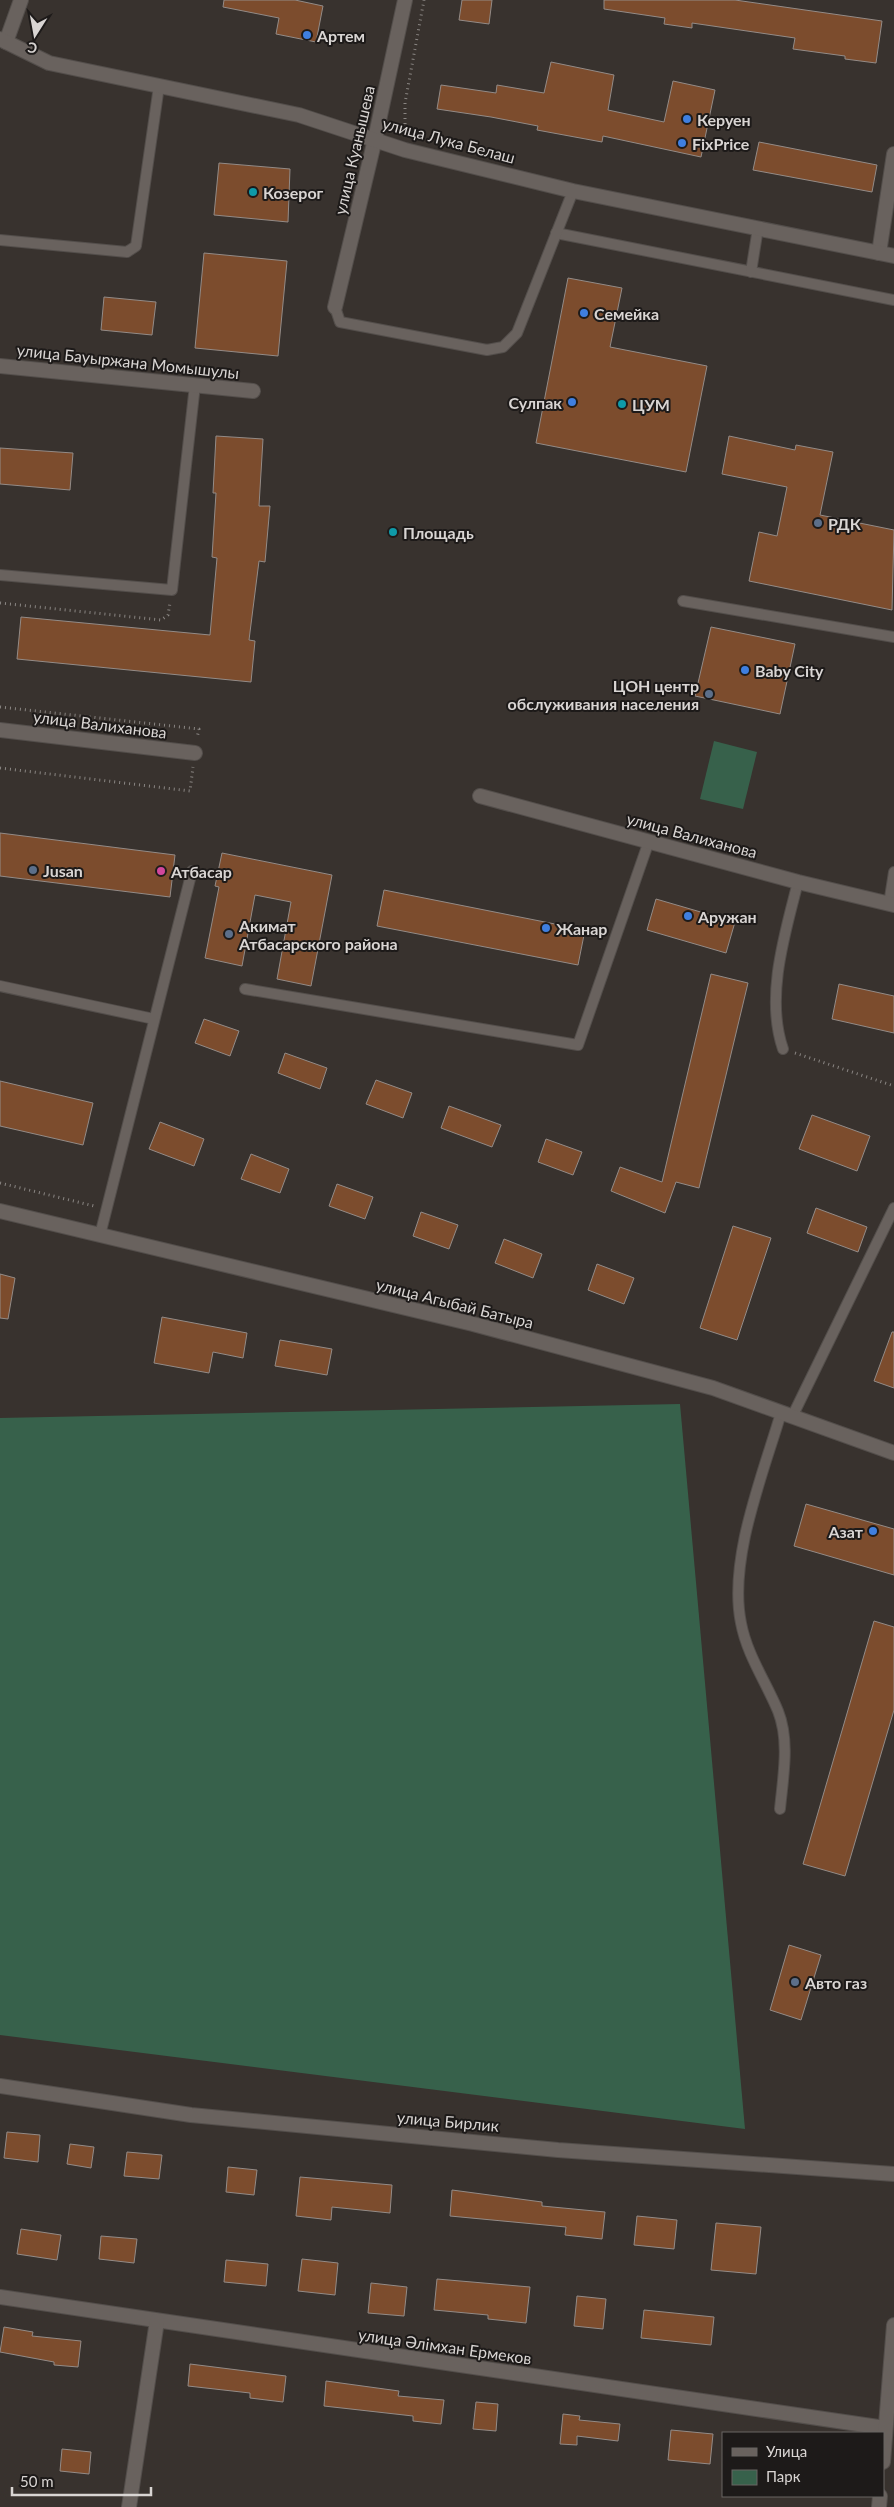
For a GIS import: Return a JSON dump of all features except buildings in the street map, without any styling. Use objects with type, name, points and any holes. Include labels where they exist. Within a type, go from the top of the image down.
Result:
[{"type":"street","points":[[3,40],[21,0]]},
{"type":"street","name":"улица Куанышева","points":[[335,307],[375,139],[405,0]]},
{"type":"street","name":"улица Лука Белаш","points":[[3,40],[49,63],[299,115],[405,150],[573,190],[894,256]]},
{"type":"street","points":[[879,253],[894,154]]},
{"type":"street","name":"улица Бауыржана Момышулы","points":[[0,366],[253,391]]},
{"type":"street","name":"улица Валиханова","points":[[0,730],[195,753]]},
{"type":"street","name":"улица Валиханова","points":[[480,796],[798,882],[891,905]]},
{"type":"street","name":"улица Агыбай Батыра","points":[[0,1211],[473,1324],[713,1388],[894,1452]]},
{"type":"street","name":"улица Бирлик","points":[[0,2086],[201,2116],[558,2150],[894,2174]]},
{"type":"street","name":"улица Әлімхан Ермеков","points":[[0,2298],[886,2428]]},
{"type":"street","points":[[129,2507],[157,2321]]},
{"type":"street","points":[[884,2451],[893,2363],[894,2325]]},
{"type":"lane","points":[[0,240],[127,252],[136,246],[159,86]]},
{"type":"lane","points":[[335,307],[340,322],[487,350],[502,347],[517,334],[573,190]]},
{"type":"lane","points":[[751,272],[758,228]]},
{"type":"lane","points":[[556,233],[894,300]]},
{"type":"lane","points":[[0,575],[172,590],[195,385]]},
{"type":"lane","points":[[683,601],[894,637]]},
{"type":"lane","points":[[245,989],[578,1044],[649,841]]},
{"type":"lane","points":[[100,1235],[192,871]]},
{"type":"lane","points":[[891,905],[894,872]]},
{"type":"lane","points":[[783,1049],[776,1030],[778,963],[798,882]]},
{"type":"lane","points":[[0,986],[154,1019]]},
{"type":"lane","points":[[780,1808],[785,1752],[778,1712],[751,1654],[741,1623],[739,1589],[746,1532],[787,1415],[894,1208]]},
{"type":"path","points":[[405,150],[405,103],[424,0]]},
{"type":"path","points":[[0,603],[161,620],[168,615],[172,590]]},
{"type":"path","points":[[0,707],[199,729],[190,791],[0,768]]},
{"type":"path","points":[[783,1049],[894,1086]]},
{"type":"path","points":[[0,1183],[106,1209]]},
{"type":"green space","points":[[714,741],[757,752],[743,809],[700,799]]},
{"type":"green space","points":[[680,1404],[745,2129],[0,2035],[0,1418]]},
{"type":"place","name":"Артем","points":[[307,35]]},
{"type":"place","name":"Керуен","points":[[687,119]]},
{"type":"place","name":"FixPrice","points":[[682,143]]},
{"type":"place","name":"Козерог","points":[[253,192]]},
{"type":"place","name":"Семейка","points":[[584,313]]},
{"type":"place","name":"Сулпак","points":[[572,402]]},
{"type":"place","name":"ЦУМ","points":[[622,404]]},
{"type":"place","name":"РДК","points":[[818,523]]},
{"type":"place","name":"Площадь","points":[[393,532]]},
{"type":"place","name":"Baby City","points":[[745,670]]},
{"type":"place","name":"ЦОН центр обслуживания населения","points":[[709,694]]},
{"type":"place","name":"Jusan","points":[[33,870]]},
{"type":"place","name":"Атбасар","points":[[161,871]]},
{"type":"place","name":"Аружан","points":[[688,916]]},
{"type":"place","name":"Жанар","points":[[546,928]]},
{"type":"place","name":"Акимат Атбасарского района","points":[[229,934]]},
{"type":"place","name":"Азат","points":[[873,1531]]},
{"type":"place","name":"Авто газ","points":[[795,1982]]}]
